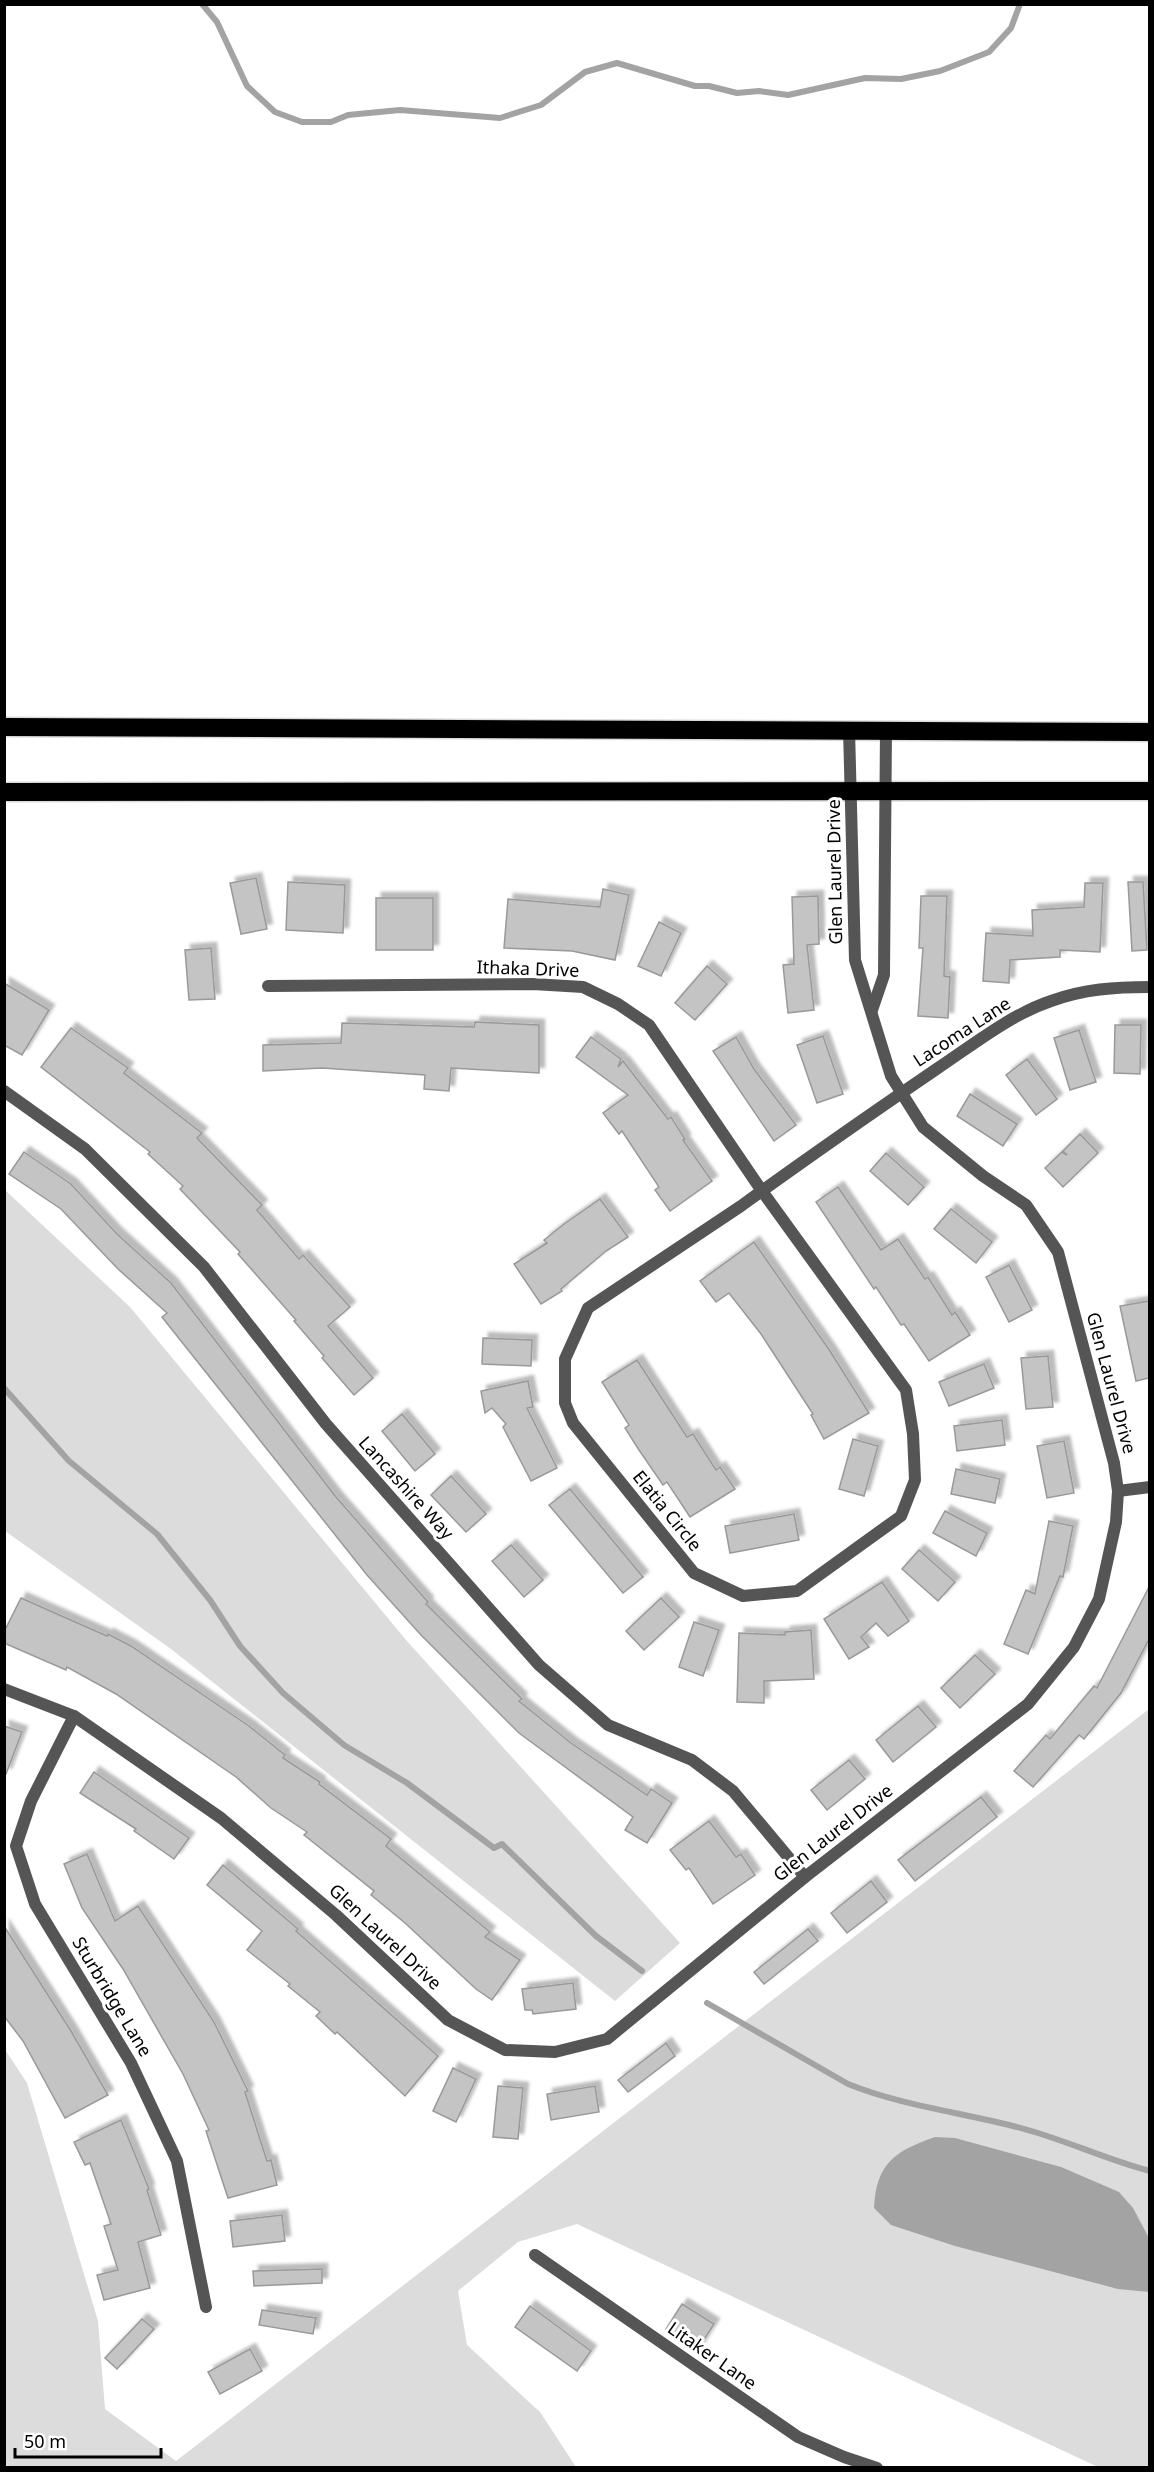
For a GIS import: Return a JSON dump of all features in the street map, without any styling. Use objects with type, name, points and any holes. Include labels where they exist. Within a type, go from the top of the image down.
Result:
[{"type":"highway","points":[[4,727],[1149,732]]},
{"type":"highway","points":[[4,792],[1149,791]]},
{"type":"street","name":"Glen Laurel Drive","points":[[4,1689],[74,1716],[221,1818],[336,1915],[448,2020],[505,2050],[555,2052],[607,2039],[805,1878],[1028,1704],[1074,1647],[1099,1599],[1111,1556],[1118,1491],[1114,1463],[1058,1252],[1026,1204],[983,1176],[923,1127],[891,1076],[855,960],[849,729]]},
{"type":"street","points":[[872,1010],[884,975],[886,730]]},
{"type":"street","name":"Ithaka Drive","points":[[268,986],[533,984],[583,987],[618,1004],[649,1025],[762,1191]]},
{"type":"street","name":"Lacoma Lane","points":[[901,1093],[1015,1017],[1051,1001],[1105,987],[1149,987]]},
{"type":"street","name":"Lancashire Way","points":[[4,1091],[85,1149],[204,1267],[326,1424],[539,1665],[608,1725],[692,1760],[733,1791],[805,1878]]},
{"type":"street","name":"Elatia Circle","points":[[762,1191],[906,1390],[913,1434],[915,1480],[901,1516],[797,1590],[743,1596],[694,1573],[573,1423],[566,1403],[565,1359],[588,1308],[762,1191],[901,1093]]},
{"type":"street","points":[[1118,1491],[1149,1488]]},
{"type":"street","name":"Sturbridge Lane","points":[[74,1716],[31,1801],[16,1846],[35,1904],[131,2063],[177,2161],[206,2307]]},
{"type":"street","name":"Litaker Lane","points":[[535,2255],[798,2437],[844,2457],[877,2468]]},
{"type":"shaded area","points":[[5,1190],[130,1307],[406,1640],[680,1943],[615,2001],[171,1649],[5,1531]]},
{"type":"shaded area","points":[[1149,1709],[1149,2467],[1098,2467],[577,2224],[518,2242],[458,2291],[467,2345],[540,2412],[576,2467],[5,2467],[4,2048],[27,2083],[98,2321],[105,2409],[176,2461]]},
{"type":"shaded area","points":[[935,2137],[955,2138],[1061,2167],[1119,2192],[1133,2208],[1149,2238],[1149,2292],[1118,2289],[955,2246],[891,2225],[874,2208],[879,2180],[884,2169],[899,2154]]},
{"type":"building","points":[[256,878],[267,929],[241,934],[230,883]]},
{"type":"building","points":[[288,882],[345,885],[343,933],[286,930]]},
{"type":"building","points":[[1128,882],[1143,882],[1147,950],[1132,951]]},
{"type":"building","points":[[1085,883],[1103,883],[1100,952],[1060,950],[1060,957],[1010,960],[1009,983],[983,981],[986,933],[1033,936],[1032,910],[1084,907]]},
{"type":"building","points":[[603,889],[629,895],[615,960],[572,951],[504,948],[508,899],[600,907]]},
{"type":"building","points":[[818,896],[819,944],[807,945],[814,1010],[788,1013],[783,965],[794,964],[792,897]]},
{"type":"building","points":[[921,896],[947,896],[944,976],[950,977],[948,1018],[918,1016],[923,948],[919,948]]},
{"type":"building","points":[[376,898],[433,898],[433,950],[376,950]]},
{"type":"building","points":[[659,922],[681,933],[661,976],[638,966]]},
{"type":"building","points":[[211,948],[215,999],[189,1000],[185,950]]},
{"type":"building","points":[[707,966],[727,984],[695,1020],[675,1003]]},
{"type":"building","points":[[4,983],[49,1010],[22,1055],[4,1045]]},
{"type":"building","points":[[475,1022],[539,1025],[539,1073],[451,1068],[449,1091],[424,1089],[425,1075],[322,1068],[263,1071],[263,1045],[341,1043],[342,1023],[474,1027]]},
{"type":"building","points":[[1115,1025],[1141,1025],[1140,1074],[1114,1073]]},
{"type":"building","points":[[71,1028],[128,1068],[124,1073],[202,1133],[197,1138],[262,1205],[257,1210],[299,1259],[303,1255],[350,1307],[328,1326],[373,1378],[354,1395],[322,1358],[324,1356],[294,1321],[296,1320],[238,1254],[240,1252],[180,1189],[183,1186],[148,1154],[150,1152],[41,1067]]},
{"type":"building","points":[[1079,1030],[1096,1082],[1070,1090],[1054,1038]]},
{"type":"building","points":[[823,1036],[843,1094],[817,1103],[797,1045]]},
{"type":"building","points":[[591,1037],[621,1059],[618,1067],[623,1061],[668,1119],[671,1117],[685,1139],[683,1140],[712,1181],[670,1211],[655,1190],[659,1187],[622,1131],[619,1134],[603,1113],[628,1095],[576,1057]]},
{"type":"building","points":[[736,1037],[754,1069],[796,1125],[774,1141],[713,1051]]},
{"type":"building","points":[[1027,1059],[1057,1099],[1036,1115],[1006,1075]]},
{"type":"building","points":[[970,1094],[1017,1124],[1003,1146],[957,1116]]},
{"type":"building","points":[[1080,1134],[1098,1153],[1063,1187],[1045,1168],[1062,1152],[1067,1155],[1063,1151]]},
{"type":"building","points":[[24,1152],[71,1184],[117,1234],[171,1283],[336,1497],[428,1602],[426,1604],[522,1699],[519,1701],[571,1743],[647,1795],[651,1789],[672,1803],[647,1843],[625,1830],[633,1817],[519,1733],[421,1635],[367,1575],[162,1317],[167,1313],[118,1269],[61,1209],[9,1174]]},
{"type":"building","points":[[886,1153],[924,1187],[908,1205],[870,1171]]},
{"type":"building","points":[[838,1187],[881,1250],[898,1239],[925,1279],[928,1277],[952,1315],[955,1312],[970,1335],[929,1361],[904,1324],[901,1325],[876,1287],[874,1289],[816,1202]]},
{"type":"building","points":[[600,1199],[628,1237],[606,1251],[561,1289],[562,1291],[541,1304],[514,1264],[547,1243],[544,1240]]},
{"type":"building","points":[[951,1209],[992,1242],[976,1263],[934,1229]]},
{"type":"building","points":[[754,1242],[830,1351],[869,1413],[824,1439],[811,1415],[813,1414],[761,1334],[729,1293],[716,1302],[700,1281]]},
{"type":"building","points":[[1009,1265],[1032,1310],[1009,1322],[986,1277]]},
{"type":"building","points":[[1149,1301],[1149,1378],[1136,1381],[1120,1306]]},
{"type":"building","points":[[483,1338],[532,1340],[531,1366],[482,1364]]},
{"type":"building","points":[[1048,1356],[1053,1407],[1026,1409],[1021,1358]]},
{"type":"building","points":[[637,1360],[687,1437],[693,1434],[716,1470],[720,1467],[735,1489],[690,1517],[667,1482],[663,1485],[639,1450],[625,1428],[629,1425],[602,1382]]},
{"type":"building","points":[[984,1364],[994,1388],[949,1406],[939,1382]]},
{"type":"building","points":[[528,1381],[533,1407],[527,1408],[557,1468],[531,1481],[503,1427],[506,1424],[492,1408],[485,1413],[481,1391]]},
{"type":"building","points":[[402,1414],[435,1454],[415,1471],[382,1431]]},
{"type":"building","points":[[1002,1420],[1005,1445],[957,1451],[954,1426]]},
{"type":"building","points":[[853,1439],[878,1446],[864,1496],[839,1489]]},
{"type":"building","points":[[1064,1441],[1074,1493],[1047,1498],[1037,1446]]},
{"type":"building","points":[[956,1469],[1000,1479],[995,1503],[951,1494]]},
{"type":"building","points":[[451,1476],[486,1514],[466,1532],[431,1495]]},
{"type":"building","points":[[570,1489],[643,1577],[623,1593],[549,1505]]},
{"type":"building","points":[[945,1511],[987,1533],[976,1556],[933,1533]]},
{"type":"building","points":[[794,1514],[799,1540],[730,1553],[725,1526]]},
{"type":"building","points":[[1049,1521],[1073,1526],[1063,1577],[1060,1576],[1028,1654],[1004,1644],[1026,1590],[1035,1594]]},
{"type":"building","points":[[511,1545],[543,1580],[524,1597],[492,1561]]},
{"type":"building","points":[[919,1550],[955,1582],[938,1601],[902,1569]]},
{"type":"building","points":[[882,1582],[909,1621],[888,1636],[876,1623],[861,1637],[869,1647],[849,1659],[824,1619]]},
{"type":"building","points":[[1149,1587],[1149,1639],[1121,1693],[1084,1739],[1079,1735],[1033,1787],[1014,1771],[1046,1735],[1050,1739],[1094,1686],[1097,1688]]},
{"type":"building","points":[[21,1598],[131,1646],[249,1726],[285,1755],[283,1758],[320,1782],[319,1784],[391,1839],[386,1846],[490,1932],[485,1937],[520,1960],[492,2000],[476,1989],[405,1923],[371,1895],[374,1891],[304,1835],[307,1832],[271,1808],[236,1777],[116,1694],[67,1667],[66,1670],[4,1643],[4,1632]]},
{"type":"building","points":[[661,1598],[679,1617],[644,1650],[626,1631]]},
{"type":"building","points":[[694,1622],[719,1630],[703,1676],[679,1667]]},
{"type":"building","points":[[811,1630],[814,1679],[764,1681],[764,1703],[737,1702],[739,1633],[785,1635],[785,1632]]},
{"type":"building","points":[[975,1655],[995,1674],[960,1708],[941,1688]]},
{"type":"building","points":[[918,1706],[936,1727],[893,1762],[876,1740]]},
{"type":"building","points":[[4,1726],[22,1732],[6,1774],[4,1773]]},
{"type":"building","points":[[849,1760],[865,1779],[827,1810],[811,1790]]},
{"type":"building","points":[[94,1772],[189,1838],[174,1859],[134,1831],[136,1829],[80,1793]]},
{"type":"building","points":[[981,1797],[997,1817],[915,1881],[898,1860]]},
{"type":"building","points":[[709,1821],[736,1857],[741,1854],[755,1875],[713,1904],[689,1868],[686,1870],[670,1850]]},
{"type":"building","points":[[87,1854],[115,1921],[138,1906],[214,2022],[248,2091],[245,2092],[267,2161],[271,2160],[277,2185],[228,2198],[206,2131],[209,2130],[183,2074],[123,1969],[82,1908],[64,1864]]},
{"type":"building","points":[[223,1865],[298,1929],[296,1931],[438,2056],[405,2096],[337,2032],[335,2034],[316,2016],[320,2012],[288,1986],[290,1984],[247,1950],[262,1931],[207,1885]]},
{"type":"building","points":[[871,1881],[887,1902],[847,1933],[831,1913]]},
{"type":"building","points":[[4,1926],[71,2031],[108,2095],[65,2118],[23,2041],[4,2016]]},
{"type":"building","points":[[808,1929],[818,1941],[764,1984],[754,1972]]},
{"type":"building","points":[[573,1983],[576,2009],[533,2014],[532,2010],[525,2010],[522,1989]]},
{"type":"building","points":[[666,2043],[675,2056],[628,2092],[618,2080]]},
{"type":"building","points":[[453,2068],[476,2079],[456,2122],[433,2111]]},
{"type":"building","points":[[498,2086],[523,2088],[518,2139],[493,2137]]},
{"type":"building","points":[[595,2086],[599,2112],[551,2120],[547,2094]]},
{"type":"building","points":[[121,2120],[149,2189],[147,2190],[161,2235],[138,2242],[150,2288],[104,2300],[97,2275],[118,2270],[104,2226],[111,2224],[90,2163],[85,2165],[74,2142]]},
{"type":"building","points":[[282,2215],[285,2241],[233,2247],[230,2221]]},
{"type":"building","points":[[322,2269],[322,2283],[254,2286],[253,2271]]},
{"type":"building","points":[[682,2304],[714,2324],[698,2349],[666,2329]]},
{"type":"building","points":[[530,2306],[591,2351],[577,2371],[515,2327]]},
{"type":"building","points":[[262,2310],[316,2318],[313,2334],[259,2325]]},
{"type":"building","points":[[142,2319],[154,2329],[117,2369],[105,2358]]},
{"type":"building","points":[[250,2349],[262,2371],[220,2394],[208,2372]]},
{"type":"waterway","points":[[202,4],[217,22],[247,86],[275,112],[302,122],[331,122],[348,115],[400,110],[500,118],[541,105],[585,72],[617,63],[695,86],[709,86],[737,93],[759,91],[788,95],[865,78],[901,79],[940,71],[989,52],[1011,28],[1020,4]]},
{"type":"waterway","points":[[4,1388],[69,1461],[157,1534],[210,1600],[240,1646],[283,1693],[344,1745],[407,1783],[494,1848],[502,1844],[596,1936],[642,1971]]},
{"type":"waterway","points":[[707,2003],[848,2084],[909,2103],[1030,2131],[1150,2171]]}]
